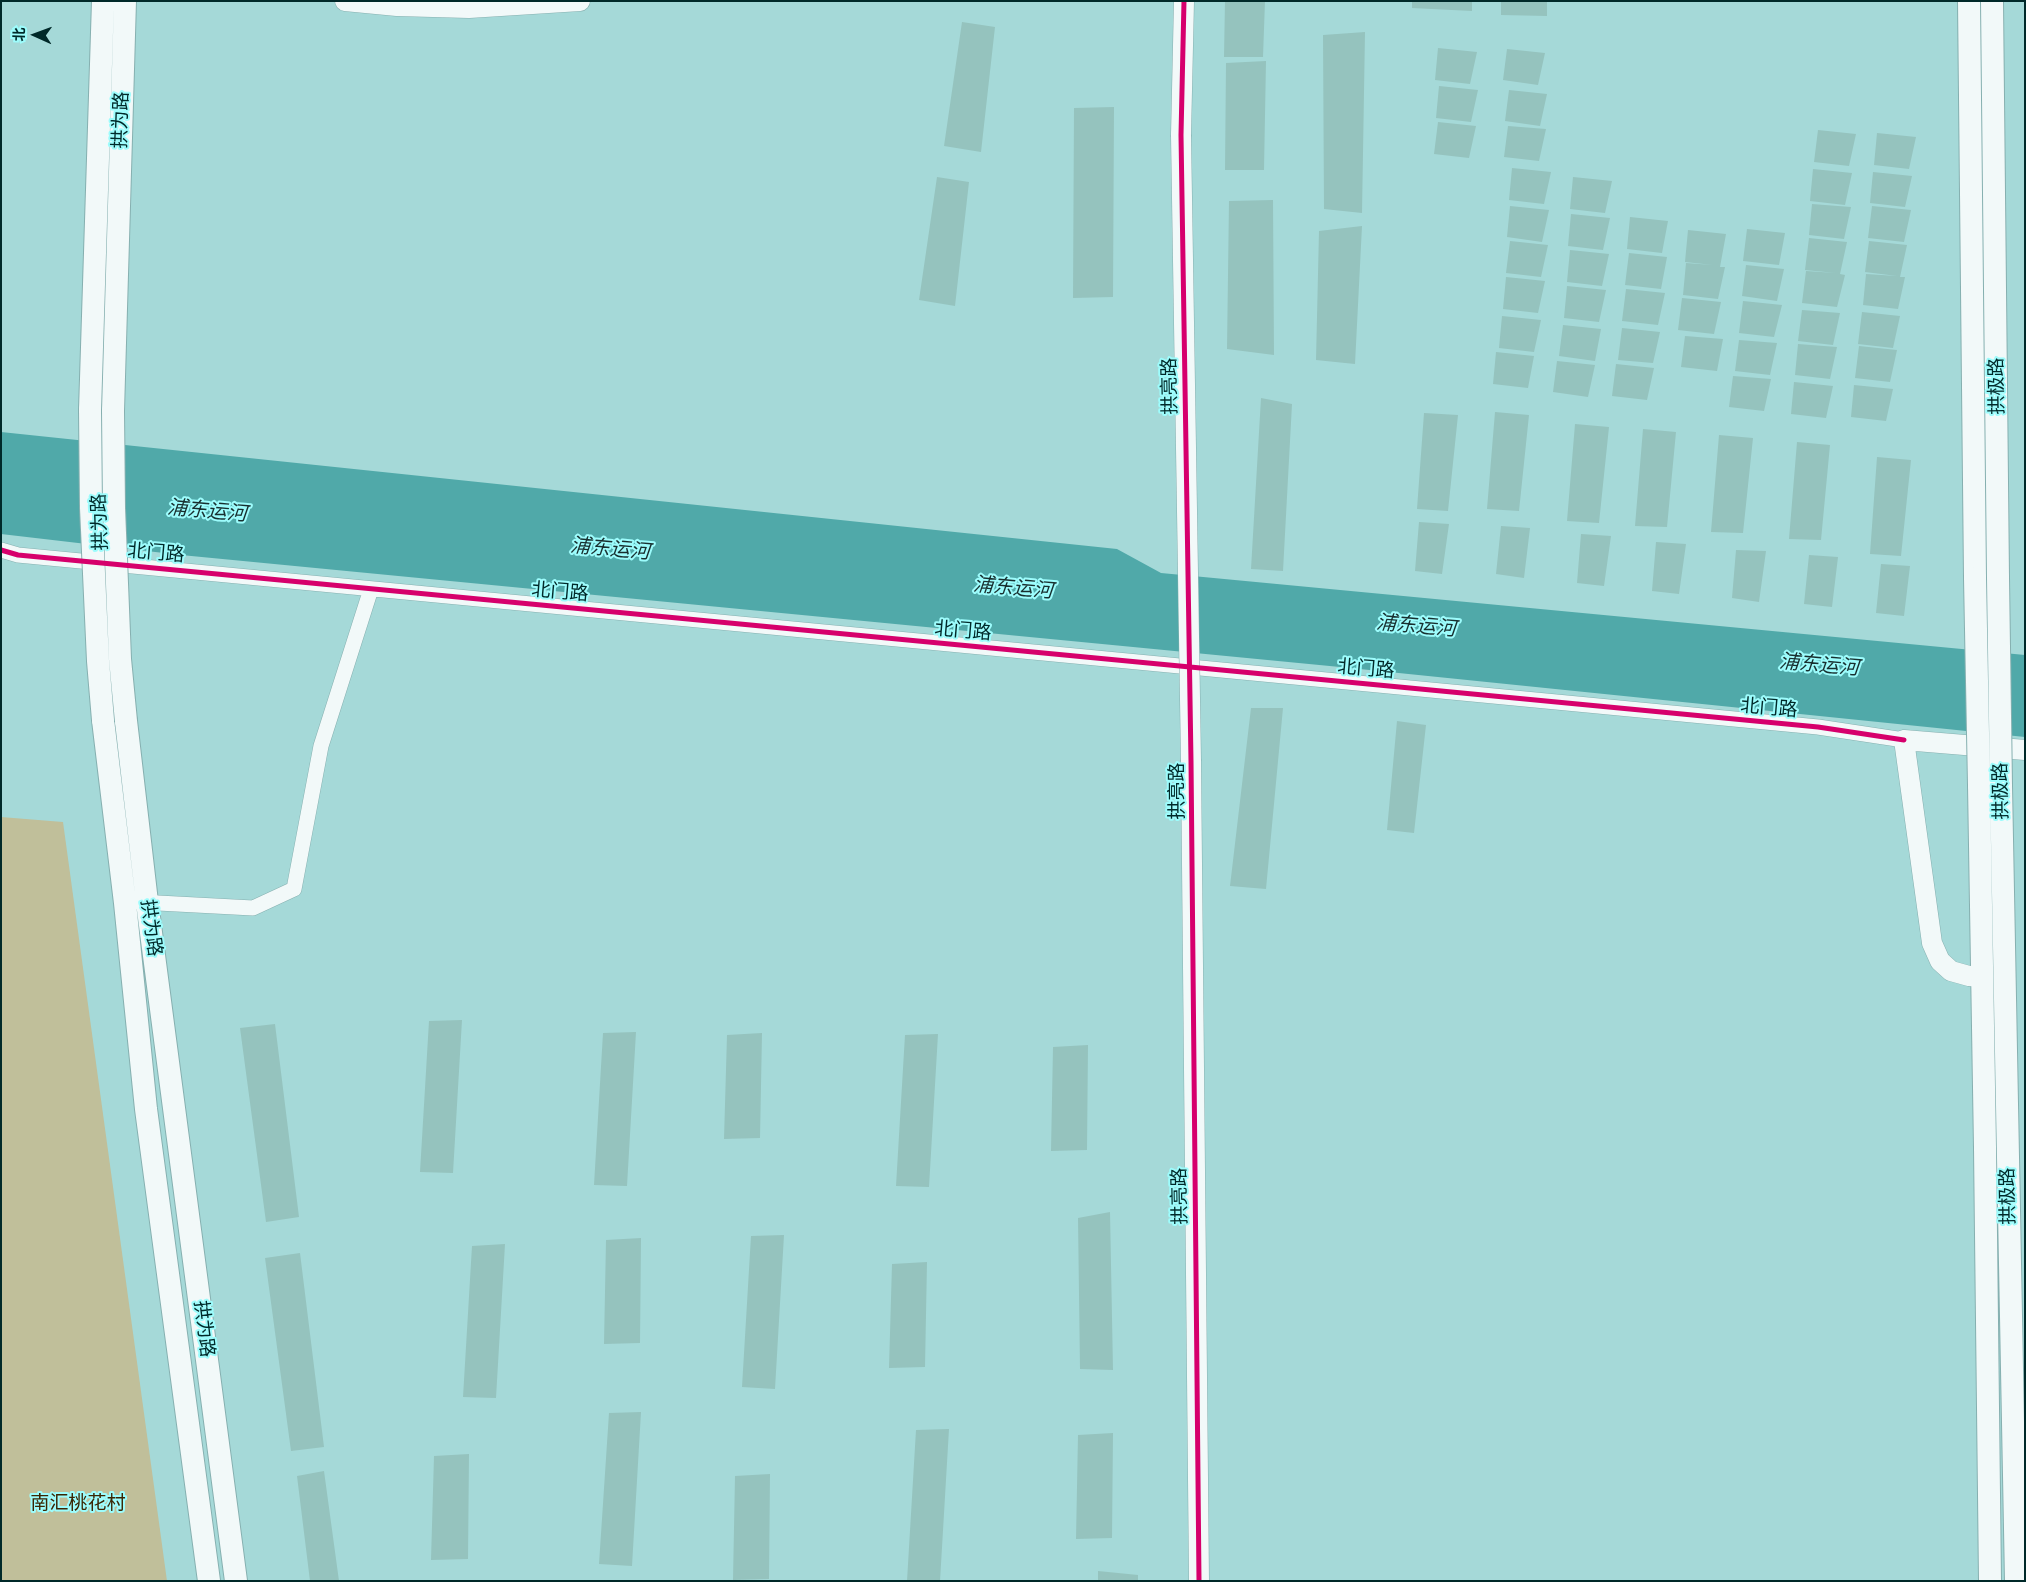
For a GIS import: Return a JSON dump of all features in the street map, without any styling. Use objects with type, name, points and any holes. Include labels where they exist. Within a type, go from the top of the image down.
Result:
[{"type":"main road","name":"拱为路","points":[[103,1],[90,410],[98,660],[146,1109],[209,1581]]},
{"type":"main road","name":"拱为路","points":[[125,1],[113,411],[115,536],[120,659],[147,902],[236,1581]]},
{"type":"main road","name":"拱极路","points":[[1969,1],[1975,578],[1990,1581]]},
{"type":"main road","name":"拱极路","points":[[1992,1],[2001,786],[2016,1581]]},
{"type":"street","points":[[345,1],[397,6],[469,8],[580,1]]},
{"type":"street","name":"拱亮路","points":[[1184,1],[1182,135],[1191,761],[1198,1581]]},
{"type":"street","name":"北门路","points":[[1,550],[18,555],[1808,726],[1904,740],[2025,750]]},
{"type":"street","points":[[125,903],[147,902],[253,908],[294,889],[321,746],[371,589]]},
{"type":"street","points":[[1904,740],[1932,943],[1940,961],[1951,971],[1982,977]]},
{"type":"green space","name":"南汇桃花村","points":[[1,817],[63,822],[167,1581],[1,1581]]},
{"type":"water","name":"浦东运河","points":[[1,432],[1117,549],[1161,573],[2025,655],[2025,737],[1340,667],[181,555],[1,534]]},
{"type":"building","points":[[1225,1],[1265,1],[1263,57],[1224,57]]},
{"type":"building","points":[[1412,1],[1472,1],[1472,11],[1412,8]]},
{"type":"building","points":[[1501,1],[1547,1],[1547,16],[1501,15]]},
{"type":"building","points":[[962,22],[995,27],[981,152],[944,146]]},
{"type":"building","points":[[1365,32],[1362,213],[1324,209],[1323,35]]},
{"type":"building","points":[[1438,48],[1477,52],[1470,84],[1435,80]]},
{"type":"building","points":[[1507,49],[1545,53],[1538,85],[1503,80]]},
{"type":"building","points":[[1266,61],[1264,170],[1225,170],[1226,63]]},
{"type":"building","points":[[1439,86],[1478,90],[1471,122],[1436,118]]},
{"type":"building","points":[[1509,90],[1547,94],[1540,126],[1505,121]]},
{"type":"building","points":[[1114,107],[1113,297],[1073,298],[1074,108]]},
{"type":"building","points":[[1438,122],[1476,126],[1469,158],[1434,154]]},
{"type":"building","points":[[1508,126],[1546,129],[1539,161],[1504,157]]},
{"type":"building","points":[[1818,130],[1856,134],[1849,166],[1814,162]]},
{"type":"building","points":[[1877,133],[1916,137],[1909,169],[1874,165]]},
{"type":"building","points":[[1512,168],[1551,172],[1544,204],[1509,200]]},
{"type":"building","points":[[1813,169],[1852,173],[1845,205],[1810,201]]},
{"type":"building","points":[[1873,172],[1912,176],[1905,207],[1870,203]]},
{"type":"building","points":[[937,177],[969,182],[955,306],[919,300]]},
{"type":"building","points":[[1573,177],[1612,181],[1605,213],[1570,209]]},
{"type":"building","points":[[1273,200],[1274,355],[1227,349],[1229,201]]},
{"type":"building","points":[[1812,204],[1851,207],[1844,239],[1809,235]]},
{"type":"building","points":[[1510,206],[1549,210],[1542,242],[1507,237]]},
{"type":"building","points":[[1872,206],[1911,210],[1904,242],[1868,238]]},
{"type":"building","points":[[1571,214],[1610,218],[1603,250],[1568,246]]},
{"type":"building","points":[[1630,217],[1668,221],[1662,253],[1627,249]]},
{"type":"building","points":[[1362,226],[1355,364],[1316,360],[1319,231]]},
{"type":"building","points":[[1747,229],[1785,233],[1779,265],[1743,261]]},
{"type":"building","points":[[1688,230],[1726,234],[1720,267],[1725,267],[1718,299],[1683,295],[1686,263],[1713,265],[1685,262]]},
{"type":"building","points":[[1809,238],[1847,242],[1840,274],[1845,275],[1837,307],[1802,303],[1806,271],[1836,273],[1805,270]]},
{"type":"building","points":[[1510,241],[1548,245],[1541,277],[1506,273]]},
{"type":"building","points":[[1869,241],[1907,245],[1900,277],[1905,277],[1898,309],[1863,305],[1866,274],[1897,276],[1865,272]]},
{"type":"building","points":[[1570,250],[1609,254],[1602,286],[1567,282]]},
{"type":"building","points":[[1629,253],[1667,257],[1661,289],[1625,285]]},
{"type":"building","points":[[1746,265],[1784,269],[1777,301],[1742,296]]},
{"type":"building","points":[[1506,277],[1545,281],[1538,313],[1503,309]]},
{"type":"building","points":[[1567,286],[1606,290],[1599,322],[1564,318]]},
{"type":"building","points":[[1626,289],[1665,293],[1658,325],[1622,321]]},
{"type":"building","points":[[1682,298],[1721,302],[1714,334],[1678,330]]},
{"type":"building","points":[[1743,301],[1782,305],[1774,337],[1739,333]]},
{"type":"building","points":[[1802,310],[1840,313],[1833,345],[1798,341]]},
{"type":"building","points":[[1862,312],[1900,316],[1893,348],[1858,344]]},
{"type":"building","points":[[1502,316],[1541,320],[1534,352],[1499,348]]},
{"type":"building","points":[[1563,325],[1601,329],[1595,361],[1559,356]]},
{"type":"building","points":[[1622,328],[1660,332],[1653,363],[1618,360]]},
{"type":"building","points":[[1685,336],[1723,339],[1717,371],[1681,367]]},
{"type":"building","points":[[1739,340],[1777,343],[1770,375],[1735,371]]},
{"type":"building","points":[[1798,344],[1837,347],[1830,379],[1795,375]]},
{"type":"building","points":[[1859,346],[1897,350],[1890,382],[1855,378]]},
{"type":"building","points":[[1496,352],[1534,356],[1528,388],[1493,384]]},
{"type":"building","points":[[1557,361],[1595,365],[1588,397],[1553,392]]},
{"type":"building","points":[[1616,364],[1654,368],[1647,400],[1612,396]]},
{"type":"building","points":[[1733,376],[1771,379],[1764,411],[1729,407]]},
{"type":"building","points":[[1794,382],[1833,386],[1826,418],[1791,414]]},
{"type":"building","points":[[1854,385],[1893,389],[1886,421],[1851,417]]},
{"type":"building","points":[[1261,398],[1292,404],[1283,571],[1251,569]]},
{"type":"building","points":[[1495,412],[1529,415],[1519,511],[1487,509]]},
{"type":"building","points":[[1424,413],[1458,415],[1448,511],[1417,509]]},
{"type":"building","points":[[1575,424],[1609,427],[1599,523],[1567,521]]},
{"type":"building","points":[[1643,429],[1676,432],[1667,527],[1635,526]]},
{"type":"building","points":[[1719,435],[1753,438],[1743,533],[1711,532]]},
{"type":"building","points":[[1797,442],[1830,445],[1821,540],[1789,539]]},
{"type":"building","points":[[1877,457],[1911,460],[1901,556],[1870,554]]},
{"type":"building","points":[[1419,522],[1449,524],[1442,574],[1415,571]]},
{"type":"building","points":[[1501,526],[1530,528],[1524,578],[1496,574]]},
{"type":"building","points":[[1581,534],[1611,536],[1604,586],[1577,583]]},
{"type":"building","points":[[1656,542],[1686,544],[1679,594],[1652,591]]},
{"type":"building","points":[[1736,550],[1766,551],[1759,602],[1732,598]]},
{"type":"building","points":[[1809,555],[1838,557],[1832,607],[1804,604]]},
{"type":"building","points":[[1881,564],[1910,566],[1904,616],[1876,613]]},
{"type":"building","points":[[1251,708],[1283,708],[1266,889],[1230,886]]},
{"type":"building","points":[[1397,721],[1426,725],[1414,833],[1387,830]]},
{"type":"building","points":[[462,1020],[453,1173],[420,1172],[429,1021]]},
{"type":"building","points":[[275,1024],[299,1217],[266,1222],[240,1028]]},
{"type":"building","points":[[636,1032],[627,1186],[594,1185],[603,1033]]},
{"type":"building","points":[[762,1033],[760,1138],[724,1139],[727,1035]]},
{"type":"building","points":[[938,1034],[929,1187],[896,1186],[905,1035]]},
{"type":"building","points":[[1088,1045],[1087,1150],[1051,1151],[1053,1047]]},
{"type":"building","points":[[1110,1212],[1113,1370],[1080,1369],[1078,1218]]},
{"type":"building","points":[[784,1235],[775,1389],[742,1387],[751,1236]]},
{"type":"building","points":[[641,1238],[640,1343],[604,1344],[606,1240]]},
{"type":"building","points":[[505,1244],[496,1398],[463,1397],[472,1246]]},
{"type":"building","points":[[300,1253],[324,1447],[291,1451],[265,1258]]},
{"type":"building","points":[[927,1262],[925,1367],[889,1368],[892,1264]]},
{"type":"building","points":[[641,1412],[632,1566],[599,1564],[609,1413]]},
{"type":"building","points":[[949,1429],[940,1581],[907,1581],[916,1430]]},
{"type":"building","points":[[1113,1433],[1112,1538],[1076,1539],[1078,1435]]},
{"type":"building","points":[[469,1454],[468,1559],[431,1560],[434,1456]]},
{"type":"building","points":[[324,1471],[339,1581],[310,1581],[297,1476]]},
{"type":"building","points":[[770,1474],[769,1579],[733,1580],[735,1476]]},
{"type":"building","points":[[1098,1571],[1138,1575],[1138,1581],[1098,1581]]},
{"type":"cycle path","points":[[1184,1],[1181,135],[1191,761],[1199,1581]]},
{"type":"cycle path","points":[[1,550],[18,555],[1818,727],[1904,740]]}]
